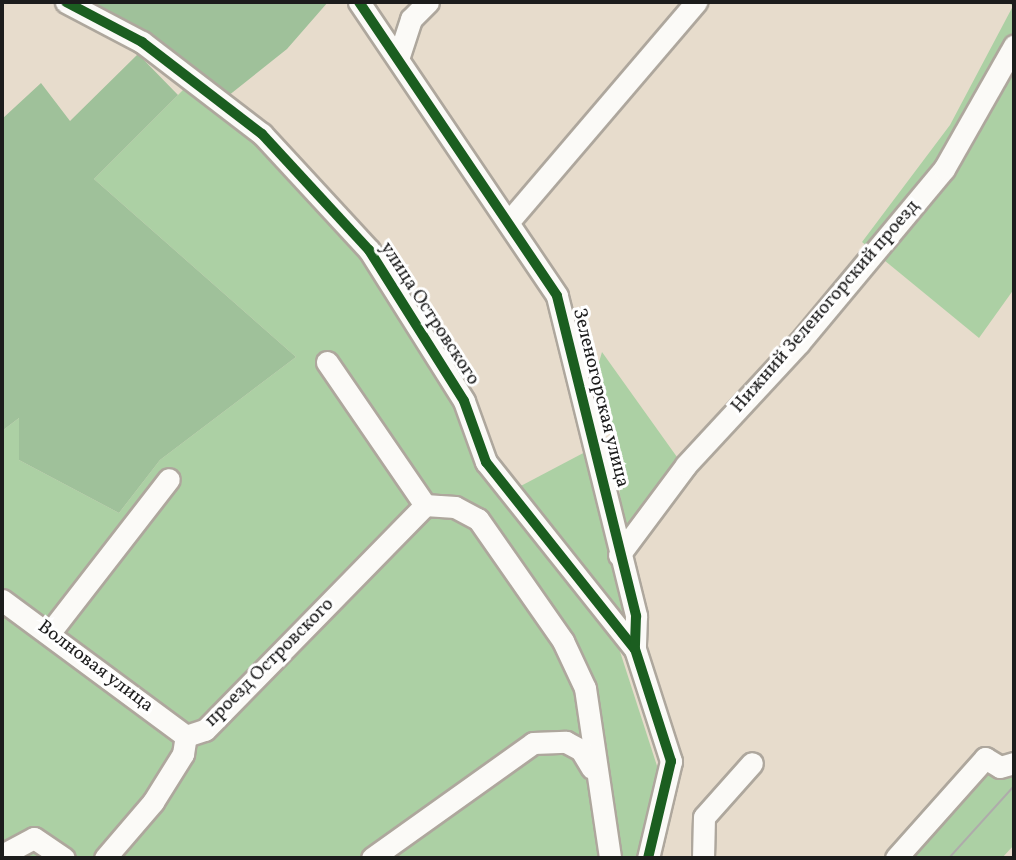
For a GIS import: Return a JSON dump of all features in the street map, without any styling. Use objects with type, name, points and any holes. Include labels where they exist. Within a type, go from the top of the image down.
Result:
[{"type":"street","name":"улица Островского","points":[[66,2],[142,42],[262,134],[369,250],[464,401],[486,462],[635,649]]},
{"type":"street","name":"Зеленогорская улица","points":[[359,2],[399,56],[510,220],[557,296],[636,616],[635,649]]},
{"type":"street","points":[[399,56],[411,19],[428,2]]},
{"type":"street","points":[[510,220],[696,2]]},
{"type":"street","name":"Нижний Зеленогорский проезд","points":[[619,555],[686,465],[799,343],[944,169],[1014,46]]},
{"type":"street","points":[[327,362],[425,505],[455,507],[478,519],[563,641],[585,688],[592,768],[610,858]]},
{"type":"street","points":[[51,631],[169,479]]},
{"type":"street","name":"проезд Островского","points":[[105,858],[153,802],[183,754],[186,736],[205,730],[425,505]]},
{"type":"street","name":"Волновая улица","points":[[2,600],[51,631],[186,736]]},
{"type":"street","points":[[635,649],[671,761],[648,858]]},
{"type":"street","points":[[372,858],[533,743],[566,742],[592,768]]},
{"type":"street","points":[[896,858],[985,758],[1000,766],[1014,763]]},
{"type":"street","points":[[703,858],[704,817],[752,763]]},
{"type":"street","points":[[2,855],[34,838],[64,858]]},
{"type":"green space","points":[[80,2],[328,2],[287,49],[228,96],[145,32]]},
{"type":"green space","points":[[1007,2],[1014,2],[1014,289],[979,338],[862,242],[950,125],[1013,6]]},
{"type":"green space","points":[[138,54],[178,95],[94,179],[296,357],[160,460],[119,513],[19,460],[19,418],[2,431],[2,119],[41,83],[70,121]]},
{"type":"green space","points":[[189,84],[235,117],[354,240],[470,429],[614,633],[658,769],[639,858],[2,858],[2,431],[19,418],[19,460],[119,513],[160,460],[296,357],[94,179]]},
{"type":"green space","points":[[602,352],[677,457],[634,524],[624,527],[613,440],[594,379]]},
{"type":"green space","points":[[589,450],[628,610],[621,624],[515,489]]},
{"type":"green space","points":[[986,771],[1014,771],[1014,845],[1002,858],[904,858]]},
{"type":"tram line","points":[[949,858],[1014,786]]},
{"type":"cycle path","points":[[66,2],[142,42],[262,134],[369,250],[464,401],[486,462],[635,649],[671,761],[648,858]]},
{"type":"cycle path","points":[[359,2],[557,296],[636,616],[635,649]]}]
